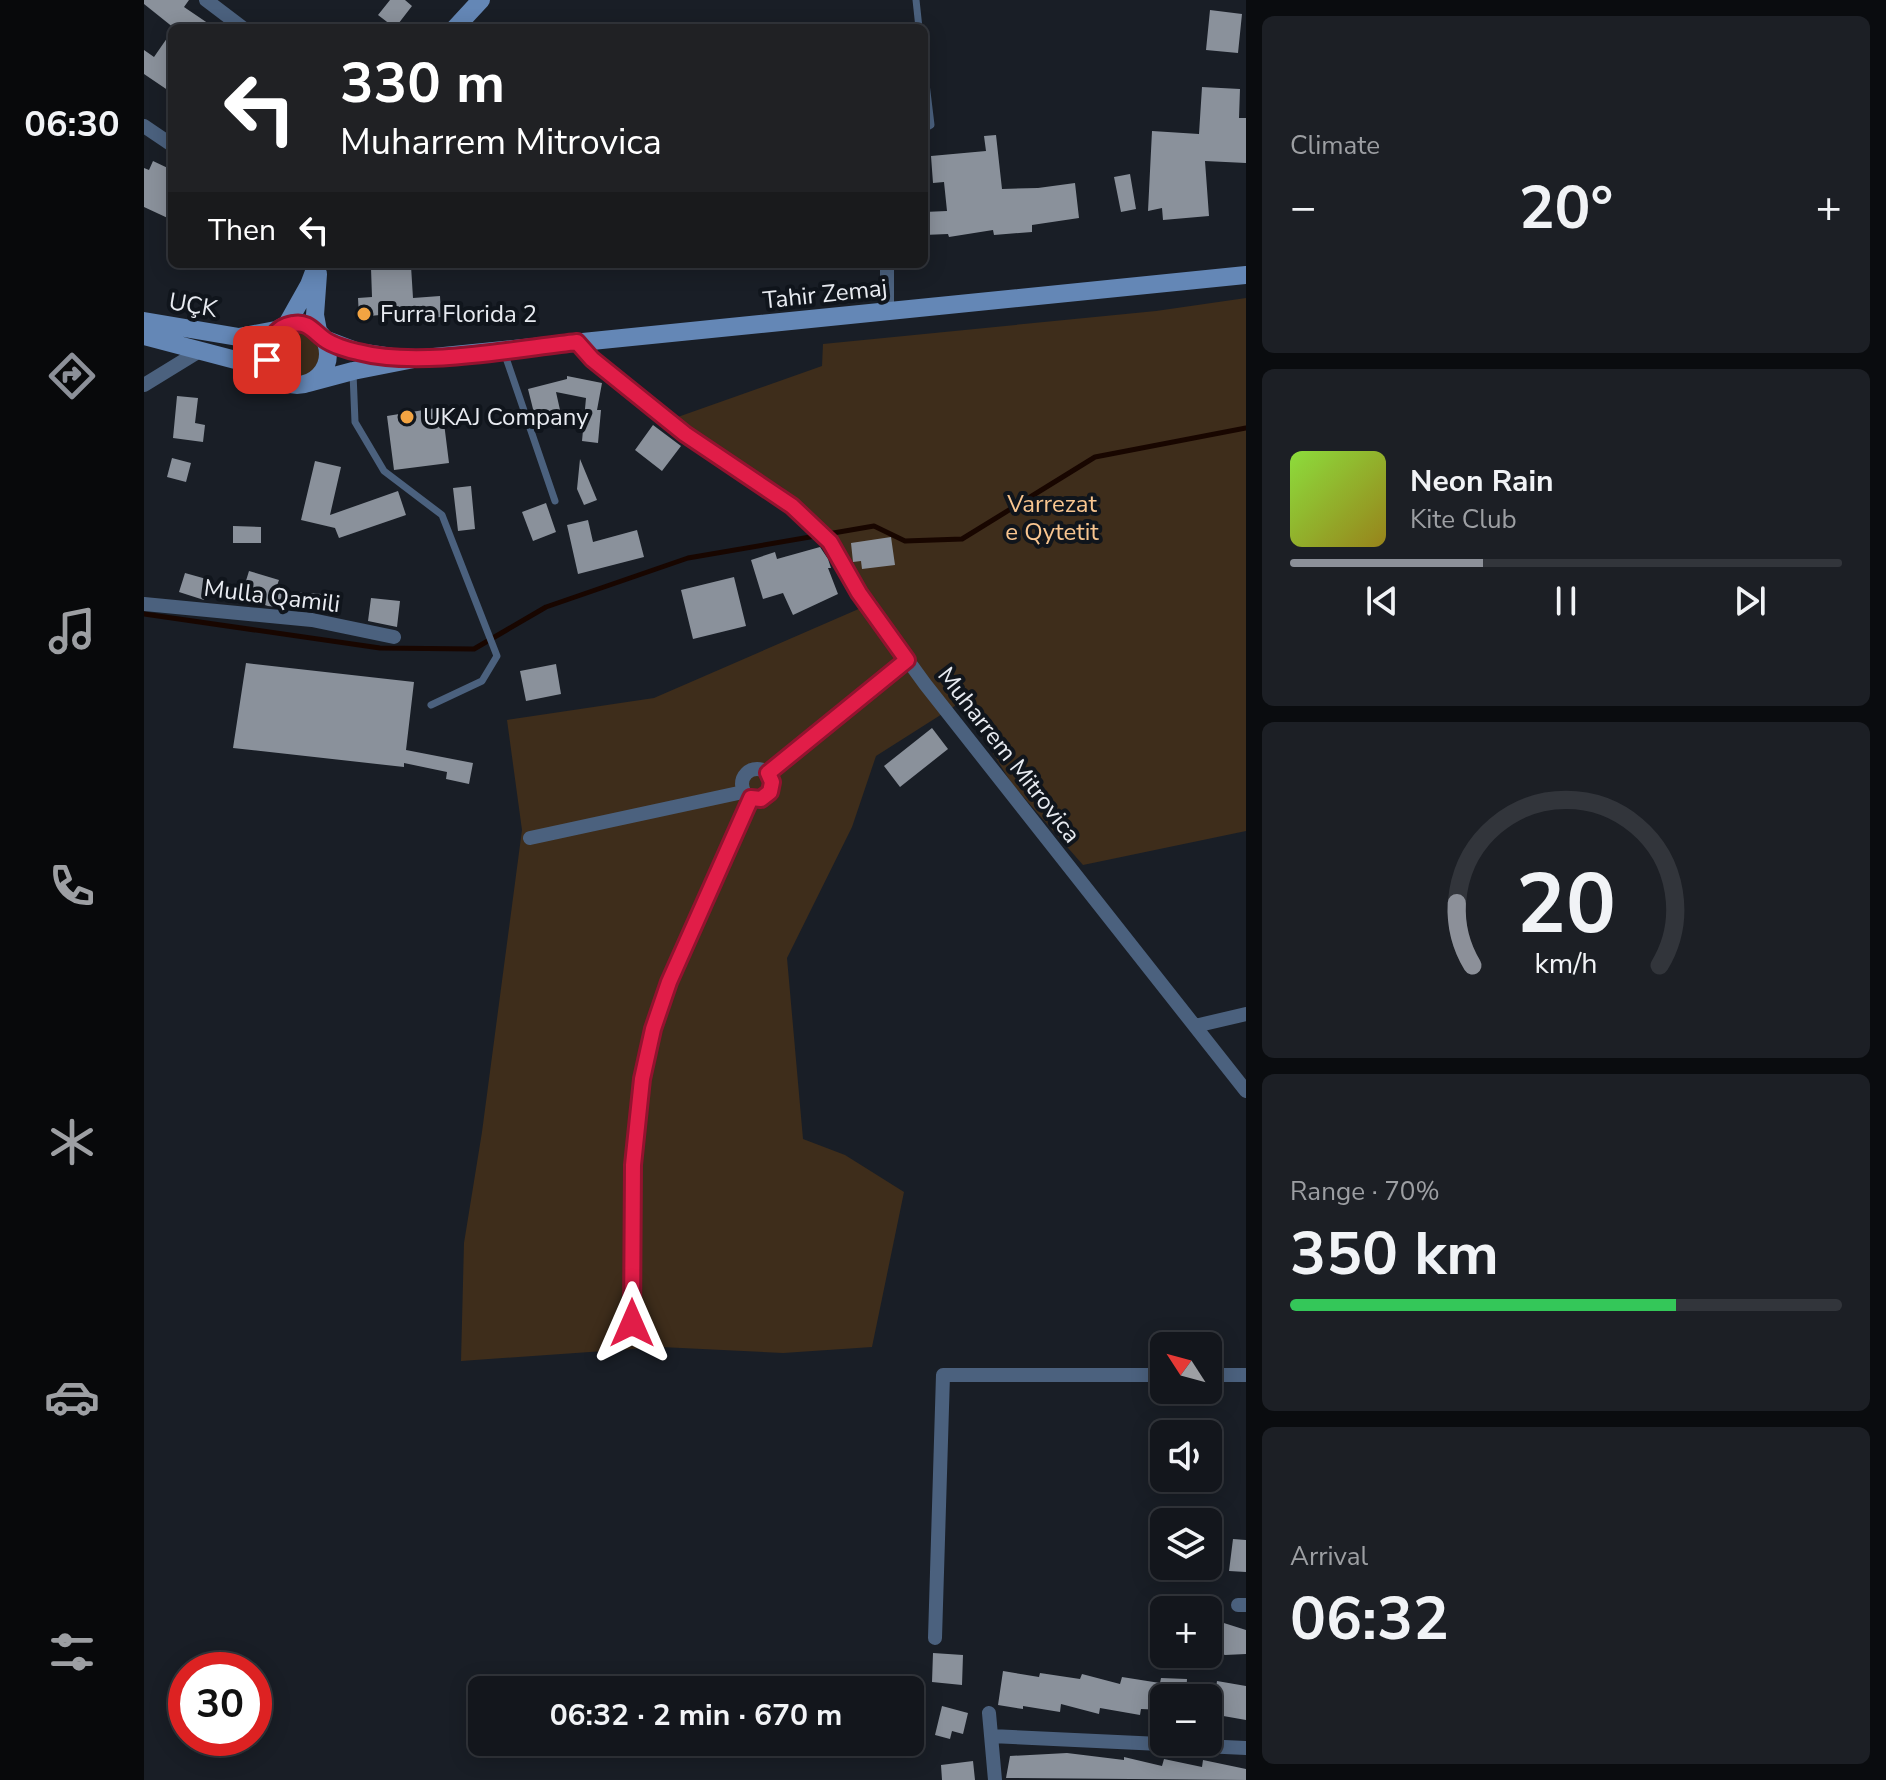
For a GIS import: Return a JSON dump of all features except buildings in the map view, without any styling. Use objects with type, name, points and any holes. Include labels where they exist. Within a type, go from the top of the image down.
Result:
[{"type":"main road","points":[[459,24],[481,0]]},
{"type":"main road","points":[[316,268],[283,327],[269,342],[267,360],[270,369],[282,381],[299,385],[316,379],[326,365],[327,347],[315,315],[318,268]]},
{"type":"main road","name":"Tahir Zemaj","points":[[308,383],[414,359],[1246,275]]},
{"type":"main road","name":"UÇK","points":[[144,321],[239,337],[283,327]]},
{"type":"main road","points":[[283,327],[300,324],[321,335]]},
{"type":"main road","name":"Tahir Zemaj","points":[[321,335],[358,352],[414,359]]},
{"type":"main road","name":"UÇK","points":[[144,336],[270,369]]},
{"type":"street","points":[[206,0],[238,24]]},
{"type":"street","points":[[144,126],[168,142]]},
{"type":"street","points":[[887,268],[887,312]]},
{"type":"street","name":"Muharrem Mitrovica","points":[[577,342],[592,359],[685,434],[792,506],[830,542],[859,593],[907,660],[1246,1091]]},
{"type":"street","points":[[144,385],[201,350]]},
{"type":"street","name":"Mulla Qamili","points":[[144,604],[312,620],[394,637]]},
{"type":"street","points":[[768,773],[907,660]]},
{"type":"street","points":[[530,838],[747,795],[761,799],[770,792],[772,782],[768,773],[759,768],[749,770],[741,782],[747,795],[669,982],[653,1029],[642,1079],[633,1165],[632,1323]]},
{"type":"street","points":[[1195,1026],[1246,1014]]},
{"type":"street","points":[[935,1638],[943,1375],[1150,1375]]},
{"type":"street","points":[[1222,1375],[1246,1375]]},
{"type":"street","points":[[989,1713],[995,1780]]},
{"type":"street","points":[[991,1736],[1246,1748]]},
{"type":"lane","points":[[916,0],[919,24]]},
{"type":"lane","points":[[928,100],[931,125],[928,127]]},
{"type":"lane","points":[[504,350],[555,501]]},
{"type":"lane","points":[[353,371],[355,422],[384,471],[442,515],[497,656],[482,681],[431,705]]},
{"type":"green space","name":"Varrezat e Qytetit","points":[[1246,298],[1246,831],[1083,865],[1012,784],[961,702],[876,756],[852,827],[787,958],[803,1139],[845,1155],[904,1192],[872,1347],[783,1353],[661,1347],[461,1361],[464,1243],[522,830],[507,720],[654,698],[877,601],[783,488],[675,418],[822,366],[823,344],[1156,311]]},
{"type":"green space","points":[[300,332],[316,338],[322,354],[316,370],[300,376],[284,370],[278,354],[284,338]]},
{"type":"waterway","points":[[144,614],[380,648],[474,649],[546,607],[688,558],[874,526],[905,541],[962,539],[1095,457],[1246,428]]},
{"type":"place","name":"Furra Florida 2","points":[[364,314]]},
{"type":"place","name":"UKAJ Company","points":[[407,417]]},
{"type":"route","points":[[267,360],[269,342],[290,324],[310,326],[324,339],[358,352],[414,359],[577,342],[592,359],[685,434],[792,506],[830,542],[859,593],[907,660],[768,773],[772,788],[761,799],[751,798],[669,982],[653,1029],[642,1079],[633,1165],[632,1323]]}]
